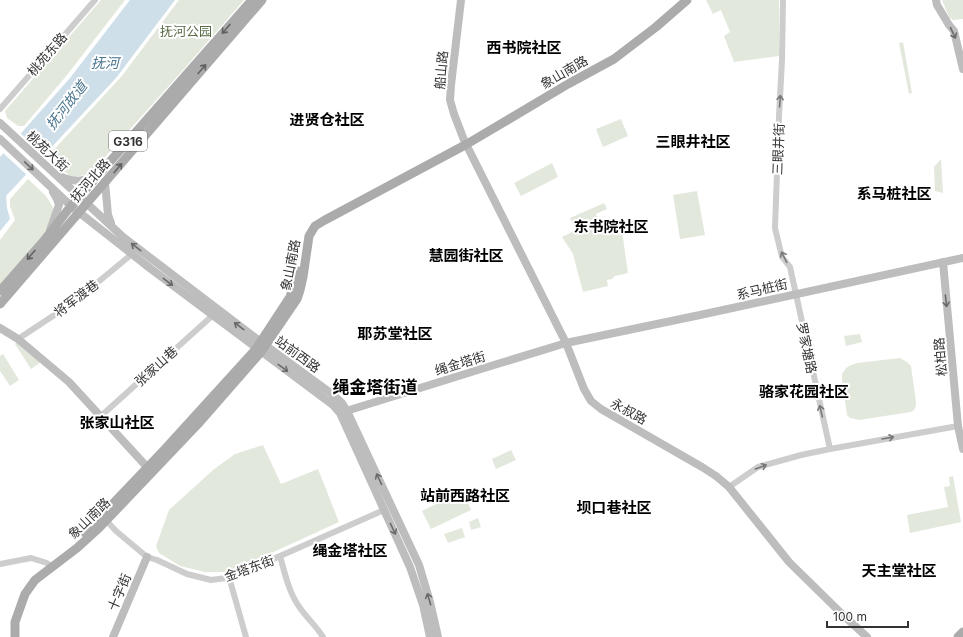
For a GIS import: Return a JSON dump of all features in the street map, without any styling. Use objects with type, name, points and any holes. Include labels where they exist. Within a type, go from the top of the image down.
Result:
[{"type":"main road","name":"抚河北路","points":[[0,291],[71,206],[252,0]]},
{"type":"main road","name":"抚河北路","points":[[0,304],[262,0]]},
{"type":"main road","name":"船山路","points":[[461,0],[450,100],[454,114],[466,142]]},
{"type":"main road","name":"象山南路","points":[[466,142],[611,54],[653,23],[679,0]]},
{"type":"main road","name":"象山南路","points":[[104,518],[198,424],[261,347],[296,298],[300,290],[309,236],[315,226],[614,59],[656,27],[687,0]]},
{"type":"main road","points":[[936,0],[937,5],[954,31],[963,69]]},
{"type":"main road","name":"桃苑大街","points":[[0,123],[80,196]]},
{"type":"main road","name":"桃苑大街","points":[[0,139],[71,206]]},
{"type":"main road","name":"永叔路","points":[[466,142],[566,343],[584,389],[591,401],[600,409],[702,466],[729,487],[789,562],[867,637]]},
{"type":"main road","points":[[55,174],[66,179],[77,181],[89,179],[100,173]]},
{"type":"main road","points":[[105,182],[108,215],[114,228]]},
{"type":"main road","points":[[48,235],[59,205],[49,185]]},
{"type":"main road","name":"站前西路","points":[[80,196],[138,248],[324,398],[344,412],[419,566],[430,602],[438,637]]},
{"type":"main road","name":"站前西路","points":[[71,206],[212,316],[261,347]]},
{"type":"main road","name":"系马桩街","points":[[566,343],[963,258]]},
{"type":"main road","name":"松柏路","points":[[943,262],[958,426],[963,449]]},
{"type":"main road","points":[[0,328],[18,339],[69,382],[147,467]]},
{"type":"main road","name":"绳金塔街","points":[[344,412],[566,343]]},
{"type":"main road","name":"象山南路","points":[[10,637],[10,620],[20,591],[30,576],[77,548],[147,467],[261,347]]},
{"type":"main road","name":"站前西路","points":[[344,412],[384,510],[410,567],[423,606],[430,637]]},
{"type":"main road","name":"十字街","points":[[113,637],[147,557]]},
{"type":"main road","name":"象山南路","points":[[16,637],[15,622],[25,594],[35,580],[50,565]]},
{"type":"main road","points":[[958,637],[963,632]]},
{"type":"street","name":"桃苑东路","points":[[0,109],[95,0]]},
{"type":"street","name":"三眼井街","points":[[783,0],[775,228],[782,257],[790,267],[796,294]]},
{"type":"street","name":"将军渡巷","points":[[18,339],[74,302],[132,254]]},
{"type":"street","name":"罗家塘路","points":[[796,294],[830,449]]},
{"type":"street","name":"张家山巷","points":[[100,416],[212,316]]},
{"type":"street","points":[[729,487],[758,467],[801,455],[958,426]]},
{"type":"street","name":"金塔东街","points":[[104,518],[116,531],[147,557],[187,574],[211,580],[229,577],[384,510]]},
{"type":"street","points":[[280,556],[287,582],[296,602],[323,637]]},
{"type":"street","points":[[0,564],[31,558],[50,565]]},
{"type":"street","points":[[229,577],[246,637]]},
{"type":"green space","points":[[101,0],[125,0],[67,75],[24,126],[18,126],[7,118],[5,111]]},
{"type":"green space","name":"抚河公园","points":[[179,0],[244,0],[98,165],[88,174],[72,178],[48,156],[121,77]]},
{"type":"green space","points":[[706,0],[779,0],[779,56],[734,62],[724,36],[730,32],[721,10],[713,14]]},
{"type":"green space","points":[[942,0],[963,0],[963,19],[953,20],[949,17]]},
{"type":"green space","points":[[903,42],[912,93],[909,94],[899,43]]},
{"type":"green space","points":[[621,119],[628,136],[603,147],[596,129]]},
{"type":"green space","points":[[941,159],[943,193],[935,191],[934,167]]},
{"type":"green space","points":[[552,163],[558,177],[521,196],[514,183]]},
{"type":"green space","points":[[28,179],[46,196],[54,209],[46,230],[0,287],[0,240],[15,220],[10,206],[10,199]]},
{"type":"green space","points":[[697,191],[705,235],[680,239],[673,195]]},
{"type":"green space","points":[[604,203],[607,209],[596,214],[600,232],[603,234],[622,231],[628,273],[615,276],[612,279],[607,280],[608,286],[583,292],[573,254],[562,237],[576,230],[570,218]]},
{"type":"green space","points":[[860,334],[862,342],[846,346],[844,336]]},
{"type":"green space","points":[[17,342],[41,362],[31,369],[15,344]]},
{"type":"green space","points":[[3,354],[19,380],[10,386],[0,371],[0,356]]},
{"type":"green space","points":[[900,358],[911,366],[916,402],[914,409],[911,412],[859,420],[850,418],[847,415],[842,381],[842,374],[846,368],[857,363]]},
{"type":"green space","points":[[263,445],[281,484],[318,469],[339,522],[245,565],[224,572],[205,572],[180,566],[159,553],[156,546],[169,510],[213,470],[235,454]]},
{"type":"green space","points":[[511,450],[516,460],[496,469],[492,459]]},
{"type":"green space","points":[[953,476],[961,522],[910,533],[907,515],[948,507],[944,487],[950,486],[949,477]]},
{"type":"green space","points":[[463,491],[471,510],[431,529],[422,511]]},
{"type":"green space","points":[[478,518],[481,527],[471,530],[469,522]]},
{"type":"green space","points":[[462,528],[465,537],[448,543],[444,534]]},
{"type":"water","name":"抚河","points":[[130,0],[175,0],[116,78],[6,196],[10,219],[0,231],[0,157],[70,78]]},
{"type":"pier","points":[[19,132],[45,156],[28,176],[2,152]]},
{"type":"district","name":"西书院社区","points":[[524,47]]},
{"type":"district","name":"进贤仓社区","points":[[327,119]]},
{"type":"district","name":"三眼井社区","points":[[693,141]]},
{"type":"district","name":"系马桩社区","points":[[894,193]]},
{"type":"district","name":"东书院社区","points":[[611,226]]},
{"type":"district","name":"慧园街社区","points":[[466,255]]},
{"type":"district","name":"耶苏堂社区","points":[[395,333]]},
{"type":"district","name":"绳金塔街道","points":[[375,387]]},
{"type":"district","name":"骆家花园社区","points":[[804,391]]},
{"type":"district","name":"张家山社区","points":[[117,422]]},
{"type":"district","name":"站前西路社区","points":[[465,495]]},
{"type":"district","name":"坝口巷社区","points":[[614,507]]},
{"type":"district","name":"绳金塔社区","points":[[350,550]]},
{"type":"district","name":"天主堂社区","points":[[899,570]]},
{"type":"water label","name":"抚河故道","points":[[66,105]]}]
